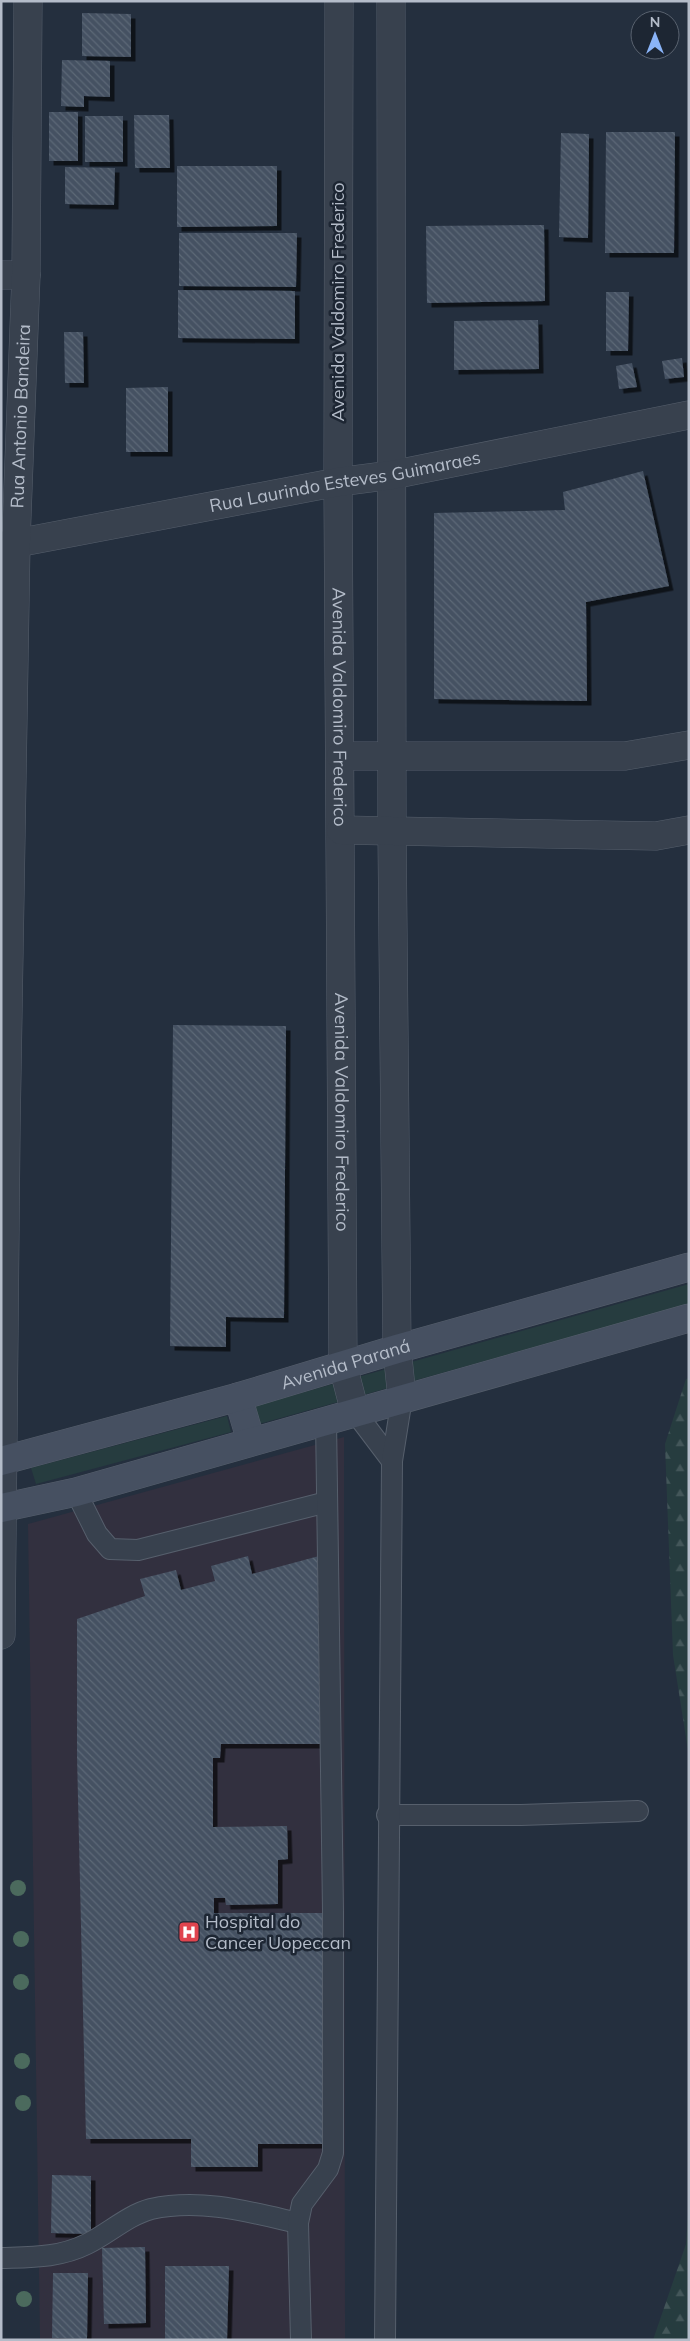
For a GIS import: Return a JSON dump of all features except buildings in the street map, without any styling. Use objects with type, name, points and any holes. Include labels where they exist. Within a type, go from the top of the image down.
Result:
[{"type":"main road","name":"Avenida Paraná","points":[[2,1461],[238,1398],[397,1349],[689,1267]]},
{"type":"main road","points":[[2,1508],[76,1492],[689,1318]]},
{"type":"main road","points":[[238,1398],[251,1441]]},
{"type":"street","name":"Rua Antonio Bandeira","points":[[1,1635],[8,544],[14,275],[28,1]]},
{"type":"street","name":"Avenida Valdomiro Frederico","points":[[339,1],[338,482],[343,1366],[355,1412]]},
{"type":"street","points":[[391,1],[392,831],[397,1349],[402,1398]]},
{"type":"street","name":"Rua Laurindo Esteves Guimaraes","points":[[8,544],[338,482],[392,475],[689,415]]},
{"type":"street","points":[[341,756],[625,756],[689,745]]},
{"type":"street","points":[[341,830],[656,836],[689,830]]},
{"type":"lane","points":[[385,2340],[387,1815],[392,1461],[402,1398]]},
{"type":"lane","points":[[355,1412],[392,1461]]},
{"type":"lane","points":[[301,2340],[298,2223],[302,2204],[328,2169],[334,2153],[333,1911],[326,1420]]},
{"type":"lane","points":[[76,1492],[97,1534],[110,1549],[138,1550],[327,1502]]},
{"type":"lane","points":[[387,1815],[521,1815],[638,1811]]},
{"type":"lane","points":[[1,2258],[49,2257],[88,2244],[106,2232],[150,2210],[198,2204],[240,2210],[298,2223]]},
{"type":"shaded area","name":"Hospital do Cancer Uopeccan","points":[[344,1437],[345,2340],[40,2340],[28,1524]]},
{"type":"green space","points":[[689,1284],[689,1304],[259,1424],[251,1407]]},
{"type":"green space","points":[[689,1378],[689,1757],[673,1655],[665,1444],[686,1379]]},
{"type":"green space","points":[[227,1416],[231,1432],[36,1484],[31,1468]]},
{"type":"green space","points":[[689,2200],[689,2340],[653,2340],[686,2244]]},
{"type":"place","name":"Hospital do Cancer Uopeccan","points":[[189,1932]]}]
